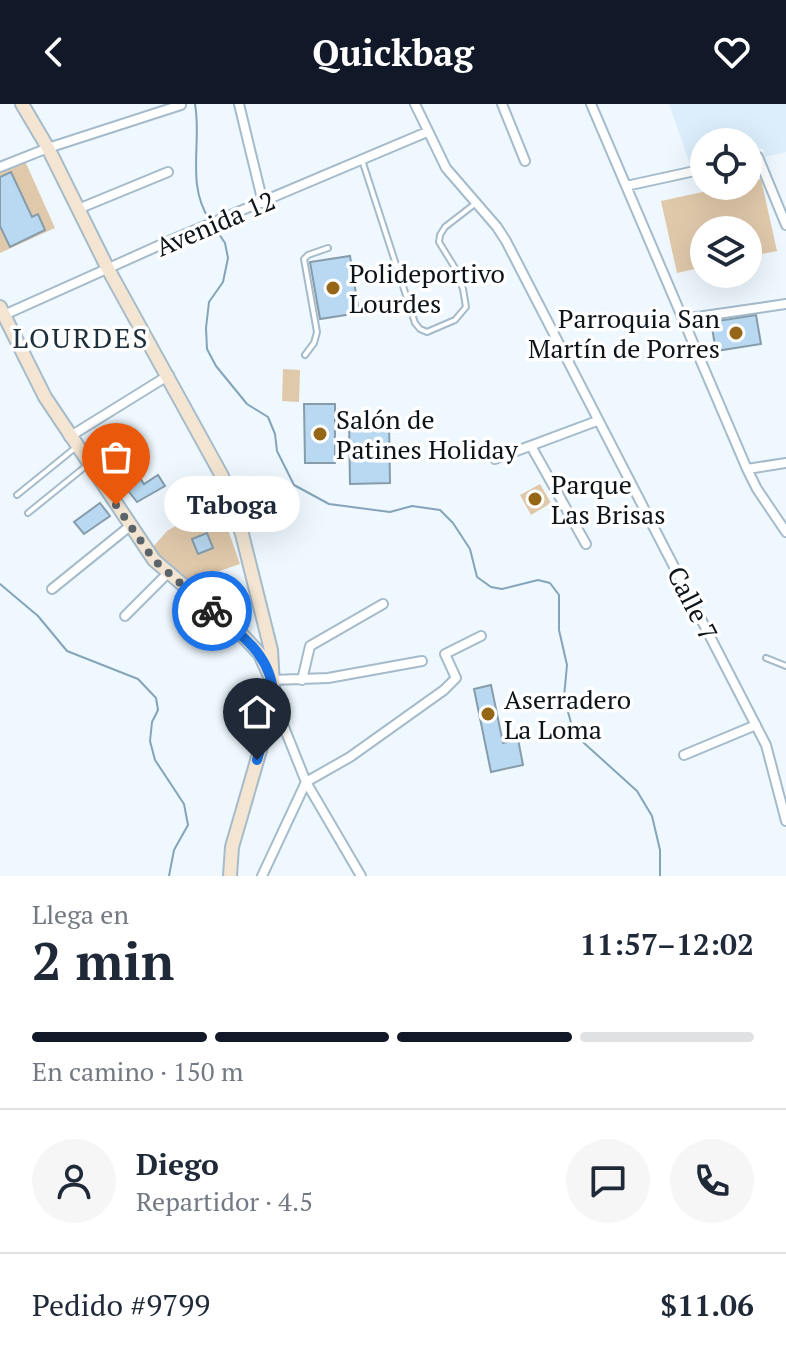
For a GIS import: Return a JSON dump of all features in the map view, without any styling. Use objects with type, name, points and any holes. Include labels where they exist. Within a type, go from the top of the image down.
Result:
[{"type":"main road","points":[[22,104],[222,476],[242,534],[271,650],[274,702],[232,847],[230,876]]},
{"type":"main road","points":[[2,311],[24,359],[73,442],[154,560],[243,636],[260,654],[272,680]]},
{"type":"main road","points":[[243,636],[255,636],[264,623]]},
{"type":"street","points":[[239,104],[263,203]]},
{"type":"street","name":"Calle 7","points":[[415,104],[446,168],[506,241],[756,725],[770,758],[786,821]]},
{"type":"street","points":[[502,104],[525,161]]},
{"type":"street","points":[[591,104],[747,469],[786,532]]},
{"type":"street","points":[[0,167],[48,148],[181,105]]},
{"type":"street","name":"Avenida 12","points":[[2,311],[108,269],[427,132]]},
{"type":"street","points":[[762,167],[786,225]]},
{"type":"street","points":[[78,209],[168,172]]},
{"type":"street","points":[[626,186],[690,172]]},
{"type":"street","points":[[683,319],[786,304]]},
{"type":"street","points":[[73,442],[169,375]]},
{"type":"street","points":[[495,459],[597,421]]},
{"type":"street","points":[[531,446],[586,544]]},
{"type":"street","points":[[747,469],[786,463]]},
{"type":"street","points":[[52,589],[130,526]]},
{"type":"street","points":[[125,616],[167,574]]},
{"type":"street","points":[[302,680],[310,646],[383,604]]},
{"type":"street","points":[[262,876],[306,782],[350,757],[444,690],[456,678],[445,654],[481,636]]},
{"type":"street","points":[[272,680],[363,673],[422,661]]},
{"type":"street","points":[[274,702],[306,782],[361,876]]},
{"type":"street","points":[[684,755],[756,725]]},
{"type":"lane","points":[[362,160],[415,323],[427,332],[455,320],[466,307],[455,268],[439,242],[445,227],[476,203]]},
{"type":"lane","points":[[305,355],[314,343],[317,332],[304,259],[328,248]]},
{"type":"lane","points":[[17,495],[73,442]]},
{"type":"lane","points":[[28,513],[88,464]]},
{"type":"lane","points":[[766,658],[786,666]]},
{"type":"shaded area","points":[[669,104],[786,104],[786,152],[765,157],[762,128],[690,128],[690,164]]},
{"type":"shaded area","points":[[25,161],[55,228],[0,253],[0,225],[20,224],[3,232],[10,247],[31,237],[25,224],[38,215],[32,217],[0,177],[0,172]]},
{"type":"shaded area","points":[[762,184],[777,251],[762,254],[762,216],[690,216],[690,270],[677,273],[661,201],[690,195],[690,200],[762,200]]},
{"type":"shaded area","points":[[283,369],[300,370],[299,402],[282,401]]},
{"type":"shaded area","name":"Parque Las Brisas","points":[[540,484],[551,503],[531,515],[520,495]]},
{"type":"shaded area","points":[[218,501],[240,564],[187,582],[162,560],[153,547],[167,531]]},
{"type":"building","points":[[11,172],[32,217],[38,214],[45,230],[10,247],[0,226],[0,177]]},
{"type":"building","name":"Polideportivo Lourdes","points":[[350,256],[359,313],[320,319],[310,262]]},
{"type":"building","name":"Parroquia San Martín de Porres","points":[[756,315],[761,344],[716,351],[711,322]]},
{"type":"building","name":"Salón de Patines Holiday","points":[[304,404],[335,404],[335,463],[305,463]]},
{"type":"building","points":[[389,419],[390,483],[350,484],[349,420]]},
{"type":"building","points":[[121,449],[144,484],[158,475],[165,486],[137,502],[104,460]]},
{"type":"building","points":[[100,503],[110,516],[84,534],[74,522]]},
{"type":"building","points":[[207,533],[213,548],[198,554],[192,539]]},
{"type":"building","name":"Aserradero La Loma","points":[[491,685],[503,743],[518,739],[523,765],[491,772],[474,689]]},
{"type":"waterway","points":[[195,104],[196,177],[202,206],[209,219]]},
{"type":"waterway","points":[[213,225],[225,243],[228,258],[223,282],[209,302],[207,349],[216,366],[247,404],[268,417],[275,434],[277,451],[294,485],[329,504],[390,512],[412,506],[440,510],[470,549],[477,577],[491,587],[502,589],[538,580],[550,583],[559,595],[559,630],[567,665],[564,697],[574,734],[637,791],[652,816],[660,850],[660,876]]},
{"type":"waterway","points":[[0,584],[38,616],[67,651],[138,679],[156,698],[158,710],[152,722],[150,741],[155,760],[184,804],[188,825],[174,850],[169,876]]},
{"type":"way so far","points":[[116,505],[154,560],[212,611]]},
{"type":"place","name":"Polideportivo Lourdes","points":[[333,288]]},
{"type":"place","name":"Parroquia San Martín de Porres","points":[[736,333]]},
{"type":"place","name":"Salón de Patines Holiday","points":[[320,434]]},
{"type":"place","name":"Parque Las Brisas","points":[[535,499]]},
{"type":"place","name":"Taboga","points":[[116,505]]},
{"type":"place","name":"Aserradero La Loma","points":[[488,714]]},
{"type":"district","name":"LOURDES","points":[[81,337]]},
{"type":"route","points":[[212,611],[260,654],[272,680],[274,702],[257,760]]}]
